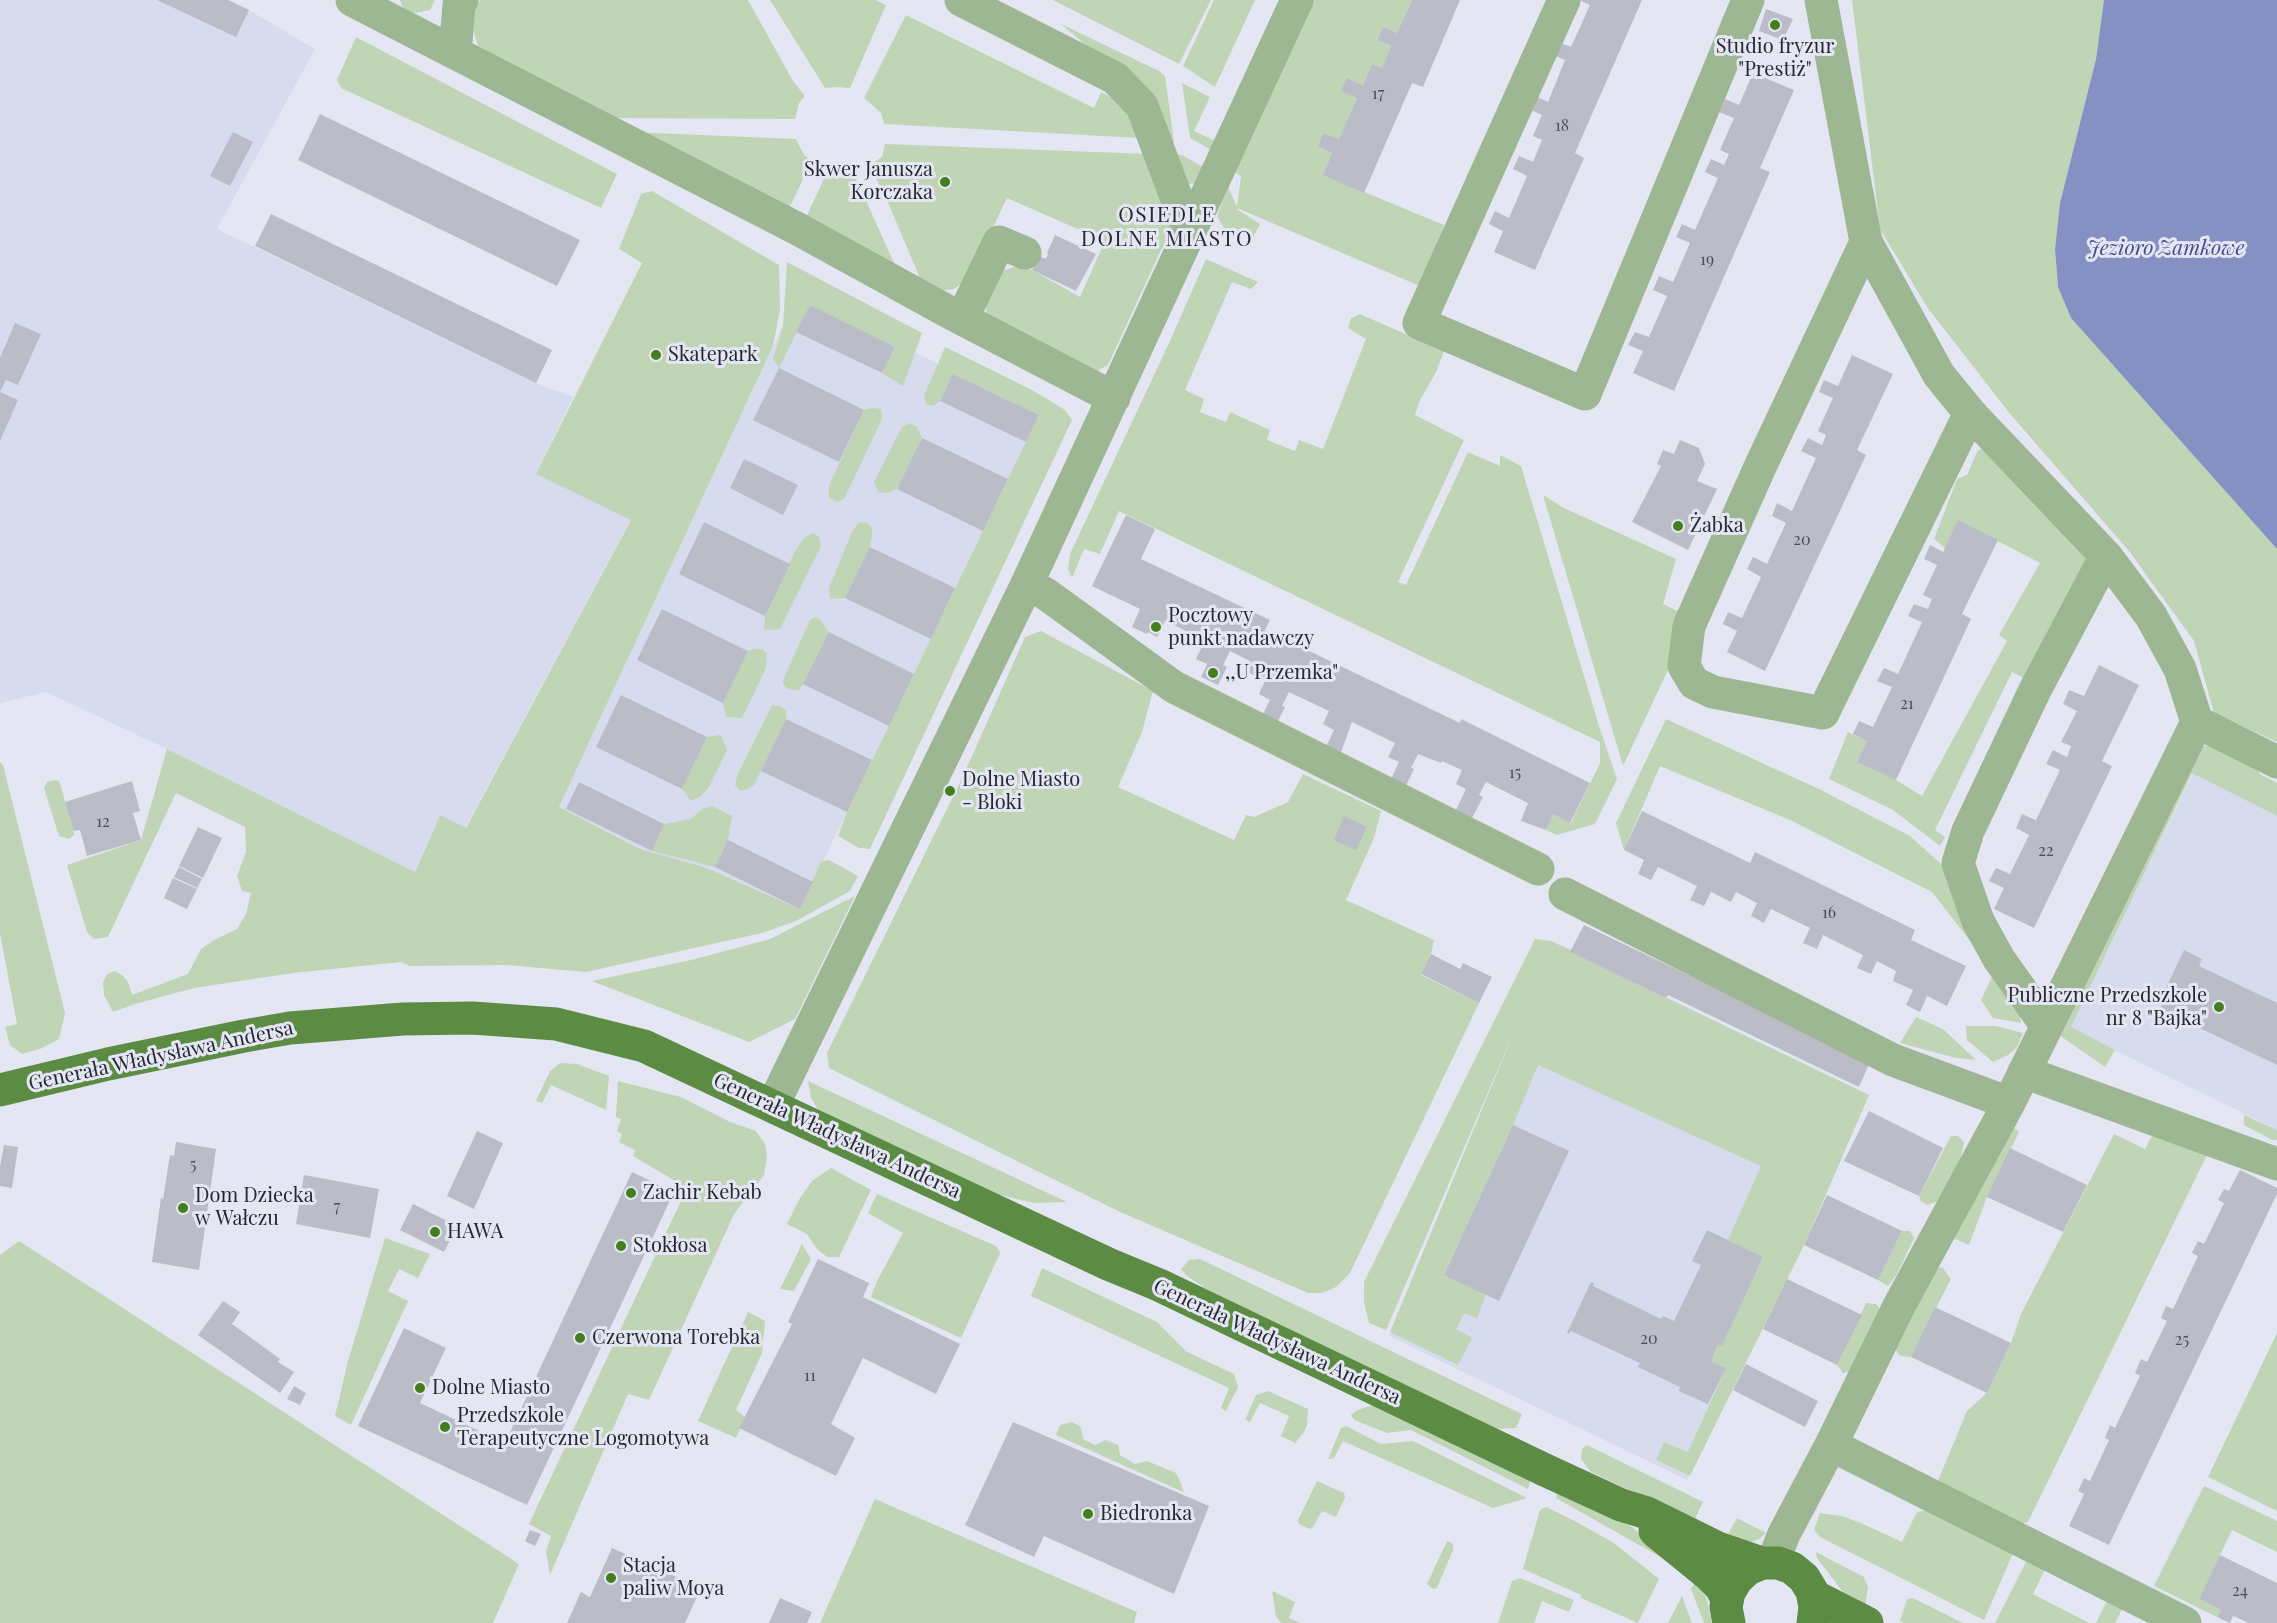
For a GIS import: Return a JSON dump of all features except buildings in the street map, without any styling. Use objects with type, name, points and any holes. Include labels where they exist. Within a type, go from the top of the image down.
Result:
[{"type":"main road","name":"Generała Władysława Andersa","points":[[0,1090],[108,1064],[290,1028],[403,1019],[473,1018],[566,1025],[644,1046],[1108,1264],[1159,1285],[1621,1504],[1718,1548],[1792,1568],[1804,1578],[1813,1610]]},
{"type":"main road","name":"Generała Władysława Andersa","points":[[1621,1504],[1721,1587],[1728,1617]]},
{"type":"main road","points":[[1728,1617],[1729,1592],[1737,1579],[1748,1569],[1770,1563]]},
{"type":"main road","points":[[1813,1610],[1867,1623]]},
{"type":"street","points":[[352,0],[796,228],[962,319],[1114,398]]},
{"type":"street","points":[[454,53],[459,5],[462,0]]},
{"type":"street","points":[[961,0],[1116,78],[1142,106],[1189,231]]},
{"type":"street","points":[[773,1105],[887,876],[1027,584],[1297,0]]},
{"type":"street","points":[[1564,0],[1419,323],[1585,394],[1748,0]]},
{"type":"street","points":[[1770,1563],[1899,1306],[2024,1072],[2197,722],[2180,669],[2151,616],[2106,556],[1970,413],[1939,375],[1866,242],[1821,0]]},
{"type":"street","points":[[962,319],[999,242],[1025,253]]},
{"type":"street","points":[[1866,242],[1760,467],[1689,626],[1684,666],[1694,683],[1713,692],[1823,713],[1970,413]]},
{"type":"street","points":[[2046,1025],[1999,959],[1978,921],[1958,863],[1968,831],[2030,701],[2106,556]]},
{"type":"street","points":[[1027,584],[1046,594],[1174,687],[1538,869]]},
{"type":"street","points":[[2197,722],[2277,762]]},
{"type":"street","points":[[1565,894],[1893,1060],[2008,1103]]},
{"type":"street","points":[[2024,1072],[2277,1164]]},
{"type":"street","points":[[1831,1445],[2185,1623]]},
{"type":"shaded area","points":[[0,0],[228,0],[315,49],[217,229],[536,383],[573,397],[536,474],[631,519],[465,828],[440,815],[414,872],[167,749],[46,692],[0,703]]},
{"type":"shaded area","points":[[798,293],[1039,415],[800,909],[704,867],[640,849],[559,807]]},
{"type":"shaded area","points":[[2193,773],[2277,816],[2277,1130],[2070,1028]]},
{"type":"shaded area","points":[[1551,941],[1869,1095],[1804,1245],[1687,1480],[1389,1336]]},
{"type":"green space","points":[[400,0],[435,0],[430,10],[414,13],[403,8]]},
{"type":"green space","points":[[480,0],[748,0],[793,81],[805,96],[799,103],[795,119],[605,118],[478,46],[474,33],[473,15]]},
{"type":"green space","points":[[770,0],[875,0],[886,5],[850,88],[825,88]]},
{"type":"green space","points":[[1053,0],[1211,0],[1179,64]]},
{"type":"green space","points":[[1214,0],[1255,0],[1215,87],[1183,66]]},
{"type":"green space","points":[[1297,0],[1412,0],[1397,33],[1383,27],[1377,39],[1391,46],[1382,68],[1372,64],[1363,85],[1347,78],[1357,98],[1339,139],[1323,133],[1318,146],[1332,153],[1323,175],[1444,225],[1422,287],[1237,208],[1260,224],[1253,238],[1224,228],[1217,216],[1228,187],[1237,206],[1241,176],[1220,164]]},
{"type":"green space","points":[[1852,0],[2104,0],[2096,59],[2060,203],[2055,249],[2058,287],[2071,318],[2277,549],[2277,742],[2214,713],[2194,641],[2129,551],[2011,415],[1927,307],[1880,229]]},
{"type":"green space","points":[[906,15],[1094,108],[1101,92],[1118,101],[1132,114],[1139,138],[884,124],[881,113],[864,98]]},
{"type":"green space","points":[[1061,24],[1165,76],[1174,142],[1162,141],[1140,91]]},
{"type":"green space","points":[[356,37],[617,174],[601,208],[341,88],[337,80]]},
{"type":"green space","points":[[1182,83],[1210,97],[1194,131],[1218,142],[1213,151],[1190,138]]},
{"type":"green space","points":[[630,132],[796,139],[804,155],[812,160],[788,211]]},
{"type":"green space","points":[[885,144],[1148,154],[1171,226],[1170,238],[1161,250],[1108,365],[1097,371],[987,318],[986,306],[1001,271],[1015,267],[1032,270],[1080,297],[1105,241],[1007,198],[969,278],[954,289],[939,291],[923,285],[883,191],[869,166],[882,157]]},
{"type":"green space","points":[[1166,153],[1182,155],[1203,167],[1195,183],[1178,186]]},
{"type":"green space","points":[[827,172],[842,178],[854,174],[899,274],[804,222]]},
{"type":"green space","points":[[652,191],[779,265],[780,310],[773,346],[559,807],[640,849],[704,867],[800,909],[821,861],[829,860],[858,876],[850,891],[796,921],[762,933],[586,972],[507,965],[410,966],[401,962],[293,973],[194,988],[113,1012],[104,995],[103,983],[107,974],[115,971],[123,976],[128,982],[132,995],[188,974],[201,949],[237,929],[246,914],[251,893],[242,891],[237,876],[246,852],[245,827],[176,793],[108,937],[94,939],[87,932],[67,865],[141,840],[167,749],[415,872],[440,815],[466,828],[631,520],[536,474],[642,263],[619,249],[641,194]]},
{"type":"green space","points":[[1206,259],[1258,282],[1251,289],[1232,282],[1185,390],[1204,399],[1200,412],[1226,422],[1230,412],[1270,430],[1267,440],[1295,451],[1299,440],[1323,449],[1366,339],[1348,328],[1351,318],[1360,314],[1444,351],[1415,415],[1464,440],[1398,582],[1406,585],[1468,452],[1500,466],[1500,455],[1521,466],[1617,779],[1595,824],[1557,835],[1546,830],[1553,814],[1571,823],[1600,763],[1600,742],[1119,511],[1100,554],[1084,549],[1072,578],[1068,569],[1070,554]]},
{"type":"green space","points":[[787,262],[922,333],[903,386],[882,373],[895,347],[810,305],[779,368],[773,359],[783,326]]},
{"type":"green space","points":[[945,347],[1032,390],[1065,410],[1072,420],[870,849],[859,848],[838,836],[847,812],[1039,415],[953,374],[940,401],[933,406],[926,404],[924,396]]},
{"type":"green space","points":[[881,409],[882,419],[844,499],[837,502],[829,498],[829,486],[864,410]]},
{"type":"green space","points":[[910,423],[917,427],[922,438],[897,489],[887,493],[878,492],[874,482],[902,427]]},
{"type":"green space","points":[[1983,449],[2094,555],[2034,683],[2012,672],[1935,830],[1945,837],[1940,846],[1893,810],[1829,779],[1848,732],[1867,741],[1857,762],[1896,780],[1922,796],[2007,641],[1999,635],[2040,563],[1959,521],[1945,548],[1934,539],[1957,479],[1967,475],[1978,450]]},
{"type":"green space","points":[[1543,495],[1564,508],[1676,559],[1663,604],[1678,611],[1675,655],[1623,766]]},
{"type":"green space","points":[[859,522],[867,523],[872,528],[870,547],[845,598],[830,599],[829,588],[852,532]]},
{"type":"green space","points":[[813,533],[819,537],[821,546],[780,629],[764,629],[765,616],[795,551],[805,537]]},
{"type":"green space","points":[[815,617],[829,632],[803,684],[799,690],[791,690],[784,686],[783,680],[810,620]]},
{"type":"green space","points":[[1041,631],[1153,691],[1142,732],[1118,787],[1234,840],[1246,815],[1254,817],[1288,802],[1303,774],[1381,811],[1374,838],[1346,900],[1434,940],[1431,954],[1421,975],[1479,1003],[1350,1273],[1336,1287],[1322,1293],[1308,1293],[1118,1211],[829,1068],[827,1053],[964,774],[1025,637]]},
{"type":"green space","points":[[762,649],[767,654],[766,668],[742,718],[726,717],[723,703],[748,651]]},
{"type":"green space","points":[[772,705],[786,710],[786,719],[754,785],[740,791],[735,785],[737,776]]},
{"type":"green space","points":[[1666,719],[1819,789],[1910,836],[1949,871],[1974,946],[1932,892],[1790,820],[1660,766],[1624,850],[1616,823]]},
{"type":"green space","points":[[721,735],[727,750],[709,787],[700,797],[691,801],[682,789],[707,737]]},
{"type":"green space","points":[[2216,745],[2256,765],[2260,774],[2277,783],[2277,816],[2192,773],[2071,1027],[2115,1050],[2105,1067],[2056,1033],[2198,747]]},
{"type":"green space","points":[[0,762],[3,765],[65,1013],[59,1039],[40,1049],[22,1054],[10,1045],[5,1027],[17,1024],[0,933]]},
{"type":"green space","points":[[59,781],[74,831],[74,835],[69,839],[59,836],[44,788],[47,782]]},
{"type":"green space","points":[[712,806],[732,816],[728,840],[715,867],[652,851],[664,824],[691,819],[702,809]]},
{"type":"green space","points":[[855,896],[795,1019],[749,1042],[592,981],[691,960],[770,939]]},
{"type":"green space","points":[[1535,939],[1551,941],[1571,950],[1570,952],[1869,1095],[1804,1245],[1690,1476],[1656,1460],[1664,1442],[1688,1452],[1726,1368],[1711,1361],[1718,1345],[1722,1346],[1763,1257],[1728,1240],[1761,1166],[1538,1065],[1513,1125],[1444,1274],[1486,1294],[1477,1318],[1464,1313],[1456,1329],[1472,1338],[1458,1365],[1390,1332],[1521,1015],[1386,1330],[1369,1323],[1364,1302],[1364,1282]]},
{"type":"green space","points":[[1993,975],[2018,1000],[2021,1023],[1993,1018],[1981,1000]]},
{"type":"green space","points":[[1916,1017],[1943,1029],[1976,1060],[1956,1058],[1900,1043]]},
{"type":"green space","points":[[1966,1026],[1996,1026],[2023,1033],[2017,1047],[2008,1055],[1993,1062],[1967,1040]]},
{"type":"green space","points":[[560,1063],[577,1064],[609,1076],[606,1110],[551,1085],[542,1103],[536,1101],[550,1071]]},
{"type":"green space","points":[[618,1081],[681,1097],[730,1122],[756,1131],[765,1144],[767,1157],[764,1175],[734,1214],[649,1400],[628,1394],[550,1575],[546,1551],[551,1536],[529,1524],[687,1188],[633,1156],[635,1150],[619,1142],[622,1134],[617,1131],[621,1119],[616,1117]]},
{"type":"green space","points":[[808,1081],[1067,1202],[1034,1203],[979,1190],[821,1114],[811,1098]]},
{"type":"green space","points":[[2244,1115],[2277,1130],[2277,1140],[2272,1140],[2244,1125]]},
{"type":"green space","points":[[2013,1127],[2019,1132],[1987,1197],[1969,1245],[1953,1238]]},
{"type":"green space","points":[[2154,1132],[2207,1155],[2028,1522],[2019,1525],[1937,1483],[1967,1411],[1987,1393],[2011,1343],[2021,1314],[2114,1134],[2145,1149]]},
{"type":"green space","points":[[1951,1136],[1958,1136],[1964,1142],[1961,1157],[1945,1190],[1936,1202],[1927,1205],[1921,1201],[1919,1196]]},
{"type":"green space","points":[[831,1168],[871,1190],[839,1257],[827,1257],[816,1248],[807,1234],[787,1224],[800,1198],[812,1181]]},
{"type":"green space","points":[[877,1194],[996,1246],[1000,1253],[961,1338],[871,1297],[903,1233],[868,1213]]},
{"type":"green space","points":[[1902,1231],[1910,1231],[1914,1238],[1897,1274],[1888,1286],[1878,1280]]},
{"type":"green space","points":[[385,1238],[430,1254],[418,1278],[399,1269],[388,1291],[408,1301],[351,1425],[335,1416],[348,1361]]},
{"type":"green space","points":[[19,1241],[519,1564],[493,1623],[0,1623],[0,1255]]},
{"type":"green space","points":[[802,1244],[811,1259],[794,1291],[780,1289]]},
{"type":"green space","points":[[1200,1259],[1522,1414],[1516,1428],[1493,1429],[1223,1301],[1181,1269],[1189,1260]]},
{"type":"green space","points":[[1942,1267],[1951,1279],[1911,1357],[1900,1356],[1895,1349],[1935,1269]]},
{"type":"green space","points":[[1042,1268],[1157,1322],[1187,1352],[1234,1374],[1238,1387],[1226,1411],[1221,1408],[1229,1388],[1031,1296]]},
{"type":"green space","points":[[1866,1303],[1876,1304],[1881,1311],[1852,1371],[1843,1373],[1837,1365]]},
{"type":"green space","points":[[748,1312],[765,1321],[762,1353],[736,1410],[745,1417],[736,1438],[698,1421]]},
{"type":"green space","points":[[2277,1333],[2277,1511],[2208,1477]]},
{"type":"green space","points":[[1268,1391],[1308,1409],[1307,1425],[1295,1443],[1281,1436],[1289,1416],[1260,1403],[1250,1422],[1245,1420],[1256,1395]]},
{"type":"green space","points":[[1377,1404],[1533,1471],[1528,1489],[1411,1430],[1387,1433],[1354,1420],[1351,1415],[1357,1410]]},
{"type":"green space","points":[[1072,1422],[1081,1427],[1083,1439],[1095,1445],[1105,1440],[1118,1445],[1120,1455],[1135,1464],[1147,1461],[1176,1473],[1183,1492],[1056,1435],[1060,1425]]},
{"type":"green space","points":[[1346,1426],[1381,1444],[1413,1441],[1527,1498],[1493,1508],[1343,1441],[1334,1458],[1328,1459],[1341,1428]]},
{"type":"green space","points":[[1587,1445],[1703,1502],[1694,1521],[1591,1472],[1581,1459],[1582,1449]]},
{"type":"green space","points":[[1317,1481],[1344,1493],[1345,1497],[1336,1517],[1322,1511],[1310,1529],[1299,1524],[1298,1520]]},
{"type":"green space","points":[[2204,1486],[2277,1521],[2277,1552],[2232,1530],[2199,1599],[2221,1610],[2217,1617],[2154,1586]]},
{"type":"green space","points":[[1560,1487],[1632,1527],[1671,1563],[1556,1498]]},
{"type":"green space","points":[[875,1499],[1137,1612],[1134,1623],[820,1623]]},
{"type":"green space","points":[[1546,1507],[1614,1543],[1659,1579],[1638,1623],[1523,1569],[1540,1510]]},
{"type":"green space","points":[[1927,1510],[2014,1551],[1984,1620],[1820,1537],[1814,1530],[1820,1513],[1842,1516],[1902,1542],[1917,1512]]},
{"type":"green space","points":[[1737,1518],[1766,1533],[1751,1542],[1727,1536]]},
{"type":"green space","points":[[1447,1541],[1453,1544],[1453,1550],[1437,1588],[1433,1589],[1427,1584]]},
{"type":"green space","points":[[1816,1552],[1864,1577],[1868,1587],[1865,1605],[1843,1592],[1817,1558]]},
{"type":"green space","points":[[2029,1556],[2047,1565],[2033,1594],[2089,1623],[1995,1623]]},
{"type":"green space","points":[[1520,1578],[1574,1600],[1569,1612],[1542,1601],[1534,1623],[1498,1623],[1512,1581]]},
{"type":"green space","points":[[1695,1582],[1706,1597],[1712,1623],[1704,1623],[1691,1589]]},
{"type":"green space","points":[[1272,1591],[1295,1602],[1289,1618],[1300,1623],[1281,1623],[1276,1616]]},
{"type":"green space","points":[[1682,1596],[1692,1623],[1668,1623]]},
{"type":"green space","points":[[2109,1596],[2125,1604],[2115,1623],[2096,1623]]},
{"type":"green space","points":[[1913,1598],[1963,1623],[1904,1623],[1900,1621],[1907,1599]]},
{"type":"water","name":"Jezioro Zamkowe","points":[[2104,0],[2277,0],[2277,549],[2071,318],[2058,287],[2055,249],[2060,203],[2096,59]]},
{"type":"place","name":"Studio fryzur \"Prestiż\"","points":[[1775,25]]},
{"type":"place","name":"Skwer Janusza Korczaka","points":[[945,182]]},
{"type":"place","name":"Skatepark","points":[[656,355]]},
{"type":"place","name":"Żabka","points":[[1678,526]]},
{"type":"place","name":"Pocztowy punkt nadawczy","points":[[1156,627]]},
{"type":"place","name":",,U Przemka\"","points":[[1213,673]]},
{"type":"place","name":"Dolne Miasto - Bloki","points":[[950,791]]},
{"type":"place","name":"Publiczne Przedszkole nr 8 \"Bajka\"","points":[[2219,1007]]},
{"type":"place","name":"Zachir Kebab","points":[[631,1193]]},
{"type":"place","name":"Dom Dziecka w Wałczu","points":[[183,1208]]},
{"type":"place","name":"HAWA","points":[[435,1232]]},
{"type":"place","name":"Stokłosa","points":[[621,1246]]},
{"type":"place","name":"Czerwona Torebka","points":[[580,1338]]},
{"type":"place","name":"Dolne Miasto","points":[[420,1388]]},
{"type":"place","name":"Przedszkole Terapeutyczne Logomotywa","points":[[445,1427]]},
{"type":"place","name":"Biedronka","points":[[1088,1514]]},
{"type":"place","name":"Stacja paliw Moya","points":[[611,1578]]},
{"type":"district","name":"OSIEDLE DOLNE MIASTO","points":[[1167,227]]}]
